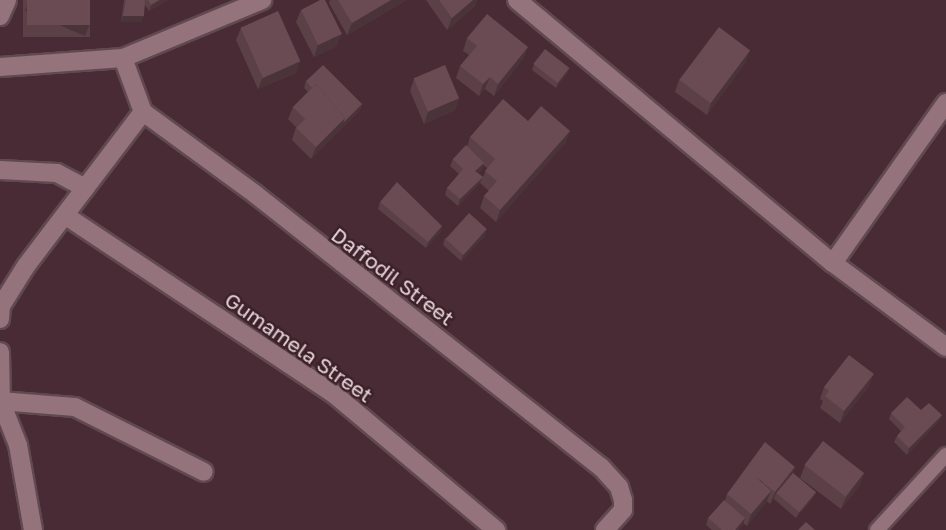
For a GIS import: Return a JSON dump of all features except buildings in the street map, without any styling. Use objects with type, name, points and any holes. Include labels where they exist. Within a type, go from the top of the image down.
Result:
[{"type":"street","points":[[0,16],[7,0]]},
{"type":"street","points":[[0,67],[122,58],[262,0]]},
{"type":"street","points":[[517,0],[833,263],[946,346]]},
{"type":"street","points":[[0,319],[10,289],[143,112],[122,58]]},
{"type":"street","points":[[833,263],[946,103]]},
{"type":"street","name":"Daffodil Street","points":[[143,112],[255,194],[614,479],[622,496],[623,510],[605,530]]},
{"type":"street","points":[[0,170],[57,173],[85,188]]},
{"type":"street","name":"Gumamela Street","points":[[66,216],[334,394],[496,530]]},
{"type":"street","points":[[0,352],[0,402],[18,445],[33,530]]},
{"type":"street","points":[[0,402],[75,407],[204,472]]},
{"type":"lane","points":[[877,530],[946,455]]}]
